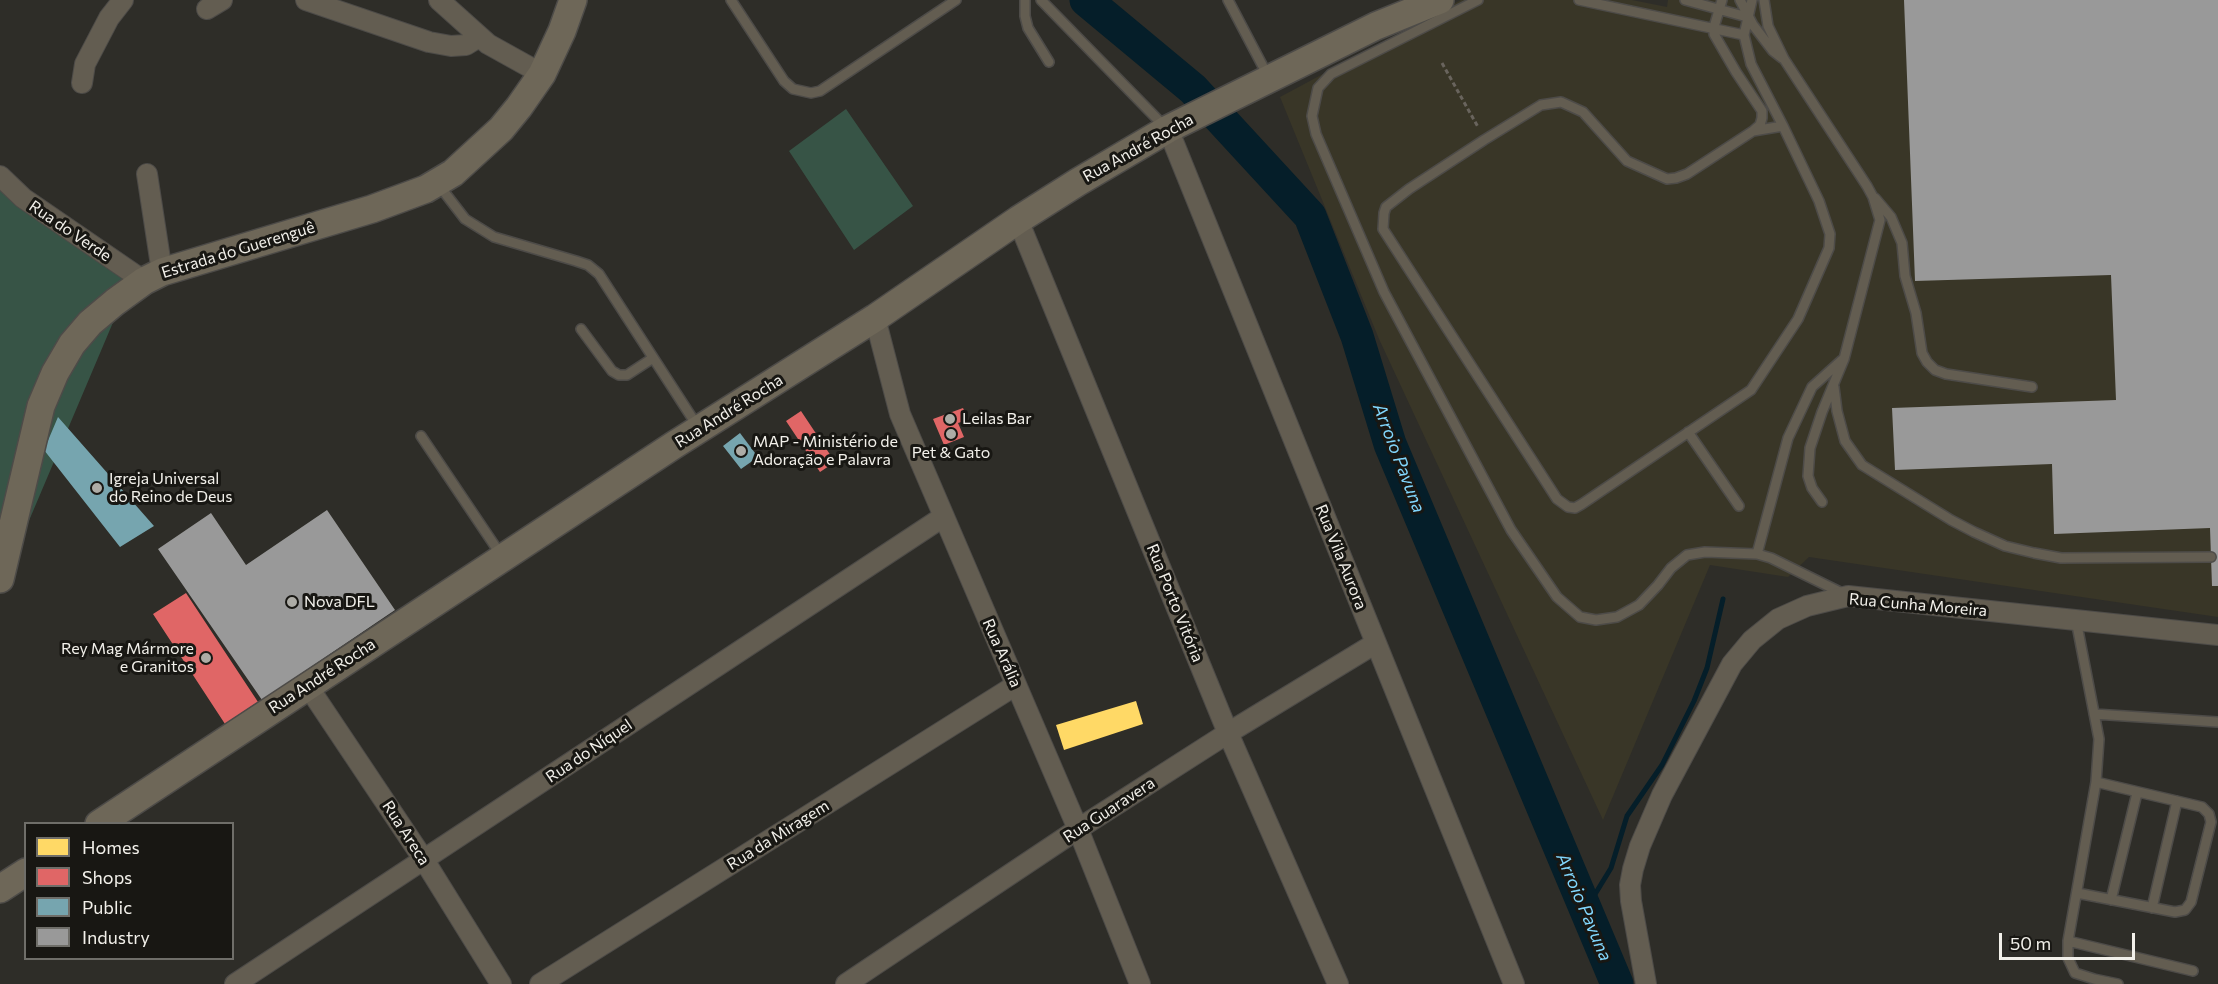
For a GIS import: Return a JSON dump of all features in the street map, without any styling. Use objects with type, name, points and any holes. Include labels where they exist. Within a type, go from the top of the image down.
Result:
[{"type":"main road","name":"Estrada do Guerenguê","points":[[0,579],[41,406],[55,373],[72,344],[90,323],[115,302],[153,277],[405,198],[437,182],[460,166],[501,129],[519,107],[542,74],[562,31],[573,0]]},
{"type":"main road","name":"Rua André Rocha","points":[[1376,26],[1413,0]]},
{"type":"main road","name":"Rua André Rocha","points":[[102,822],[503,557],[875,318],[1018,220],[1078,182],[1172,128],[1376,26],[1440,0]]},
{"type":"main road","points":[[0,889],[24,873]]},
{"type":"street","points":[[82,83],[84,64],[109,18],[123,0]]},
{"type":"street","points":[[306,0],[429,42],[451,46],[465,45],[479,37]]},
{"type":"street","points":[[439,0],[488,44],[542,74]]},
{"type":"street","name":"Rua Vila Aurora","points":[[1172,128],[1514,984]]},
{"type":"street","points":[[147,174],[153,277]]},
{"type":"street","name":"Rua do Verde","points":[[0,176],[23,198],[153,277]]},
{"type":"street","name":"Rua Porto Vitória","points":[[1018,220],[1228,733],[1338,984]]},
{"type":"street","name":"Rua Arália","points":[[875,318],[900,414],[1078,829],[1140,984]]},
{"type":"street","name":"Rua do Níquel","points":[[235,984],[943,517]]},
{"type":"street","name":"Rua Cunha Moreira","points":[[1646,984],[1630,885],[1640,846],[1662,795],[1732,664],[1752,640],[1778,619],[1807,606],[1848,596],[2218,635]]},
{"type":"street","name":"Rua Guaravera","points":[[846,984],[1078,829],[1228,733],[1376,643]]},
{"type":"street","name":"Rua Areca","points":[[307,685],[424,860],[501,984]]},
{"type":"street","name":"Rua da Miragem","points":[[540,984],[1016,686]]},
{"type":"lane","points":[[731,0],[784,81],[794,89],[811,93],[820,91],[956,0]]},
{"type":"lane","points":[[1025,0],[1024,16],[1028,28],[1049,62]]},
{"type":"lane","points":[[1041,0],[1172,128]]},
{"type":"lane","points":[[1228,0],[1270,80]]},
{"type":"lane","points":[[1478,0],[1331,74],[1318,88],[1312,116],[1316,134],[1384,292],[1510,530],[1557,597],[1580,617],[1596,620],[1617,617],[1639,605],[1671,568],[1687,555],[1704,552],[1756,554],[1786,564],[1848,596]]},
{"type":"lane","points":[[1579,0],[1744,35]]},
{"type":"lane","points":[[1684,0],[1720,4],[1747,17]]},
{"type":"lane","points":[[1740,0],[1747,17],[1773,51],[1784,58]]},
{"type":"lane","points":[[1720,4],[1714,34],[1762,111],[1761,122],[1753,131],[1687,174],[1667,179],[1627,161],[1582,112],[1562,102],[1541,105],[1416,184],[1386,207],[1383,229],[1557,499],[1568,507],[1575,508],[1751,390],[1798,319],[1829,248],[1830,234],[1819,201],[1784,126],[1751,64],[1744,35],[1752,0]]},
{"type":"lane","points":[[1764,0],[1768,26],[1784,58],[1874,197],[1891,217],[1902,243],[1905,276],[1916,313],[1922,353],[1927,362],[1935,370],[1946,374],[2032,387]]},
{"type":"lane","points":[[1753,131],[1784,126]]},
{"type":"lane","points":[[437,182],[465,219],[494,237],[588,265],[599,274],[700,429]]},
{"type":"lane","points":[[1822,502],[1812,488],[1808,476],[1810,448],[1844,358],[1879,226],[1880,220],[1874,197]]},
{"type":"lane","points":[[581,329],[612,371],[619,375],[627,375],[653,358]]},
{"type":"lane","points":[[1756,554],[1788,438],[1812,387],[1844,358]]},
{"type":"lane","points":[[1833,385],[1845,441],[1862,465],[1974,532],[2005,546],[2061,558],[2211,557]]},
{"type":"lane","points":[[1688,432],[1739,506]]},
{"type":"lane","points":[[421,436],[503,557]]},
{"type":"lane","points":[[2076,620],[2099,739],[2096,782],[2068,941],[2068,958],[2075,973],[2118,984]]},
{"type":"lane","points":[[2094,714],[2218,722]]},
{"type":"lane","points":[[2077,893],[2175,912],[2186,910],[2191,902],[2211,822],[2209,814],[2202,807],[2096,782]]},
{"type":"lane","points":[[2111,900],[2137,793]]},
{"type":"lane","points":[[2152,908],[2177,801]]},
{"type":"lane","points":[[2068,941],[2193,971]]},
{"type":"path","points":[[1442,63],[1484,140]]},
{"type":"shaded area","points":[[1461,0],[1632,0],[1667,7],[1668,0],[2218,0],[2218,617],[1809,557],[1788,577],[1710,565],[1603,820],[1379,339],[1280,97]]},
{"type":"green space","points":[[846,109],[913,206],[854,250],[789,151]]},
{"type":"green space","points":[[0,177],[131,280],[0,589]]},
{"type":"building: Homes","points":[[1136,701],[1143,724],[1064,750],[1056,725]]},
{"type":"building: Shops","points":[[963,408],[968,420],[958,423],[964,437],[944,445],[933,419]]},
{"type":"building: Shops","points":[[801,411],[835,462],[820,472],[786,421]]},
{"type":"building: Shops","name":"Rey Mag Mármore e Granitos","points":[[186,593],[258,702],[225,724],[153,614]]},
{"type":"building: Public","name":"Igreja Universal do Reino de Deus","points":[[58,417],[154,526],[120,547],[44,450]]},
{"type":"building: Public","name":"MAP - Ministério de Adoração e Palavra","points":[[740,433],[758,457],[741,469],[723,446]]},
{"type":"building: Industry","points":[[1904,0],[2218,0],[2218,586],[2212,586],[2210,528],[2054,534],[2052,464],[1895,470],[1892,408],[2116,400],[2111,275],[1915,281]]},
{"type":"building: Industry","name":"Nova DFL","points":[[327,510],[395,610],[262,700],[158,549],[211,513],[246,565]]},
{"type":"waterway","name":"Arroio Pavuna","points":[[1086,0],[1193,89],[1310,216],[1357,336],[1390,444],[1617,984]]},
{"type":"waterway","points":[[1586,909],[1611,868],[1627,816],[1662,765],[1694,701],[1707,668],[1723,599]]},
{"type":"place","name":"Leilas Bar","points":[[950,419]]},
{"type":"place","name":"Pet & Gato","points":[[951,434]]},
{"type":"place","name":"MAP - Ministério de Adoração e Palavra","points":[[741,451]]},
{"type":"place","name":"Igreja Universal do Reino de Deus","points":[[97,488]]},
{"type":"place","name":"Nova DFL","points":[[292,602]]},
{"type":"place","name":"Rey Mag Mármore e Granitos","points":[[206,658]]}]
